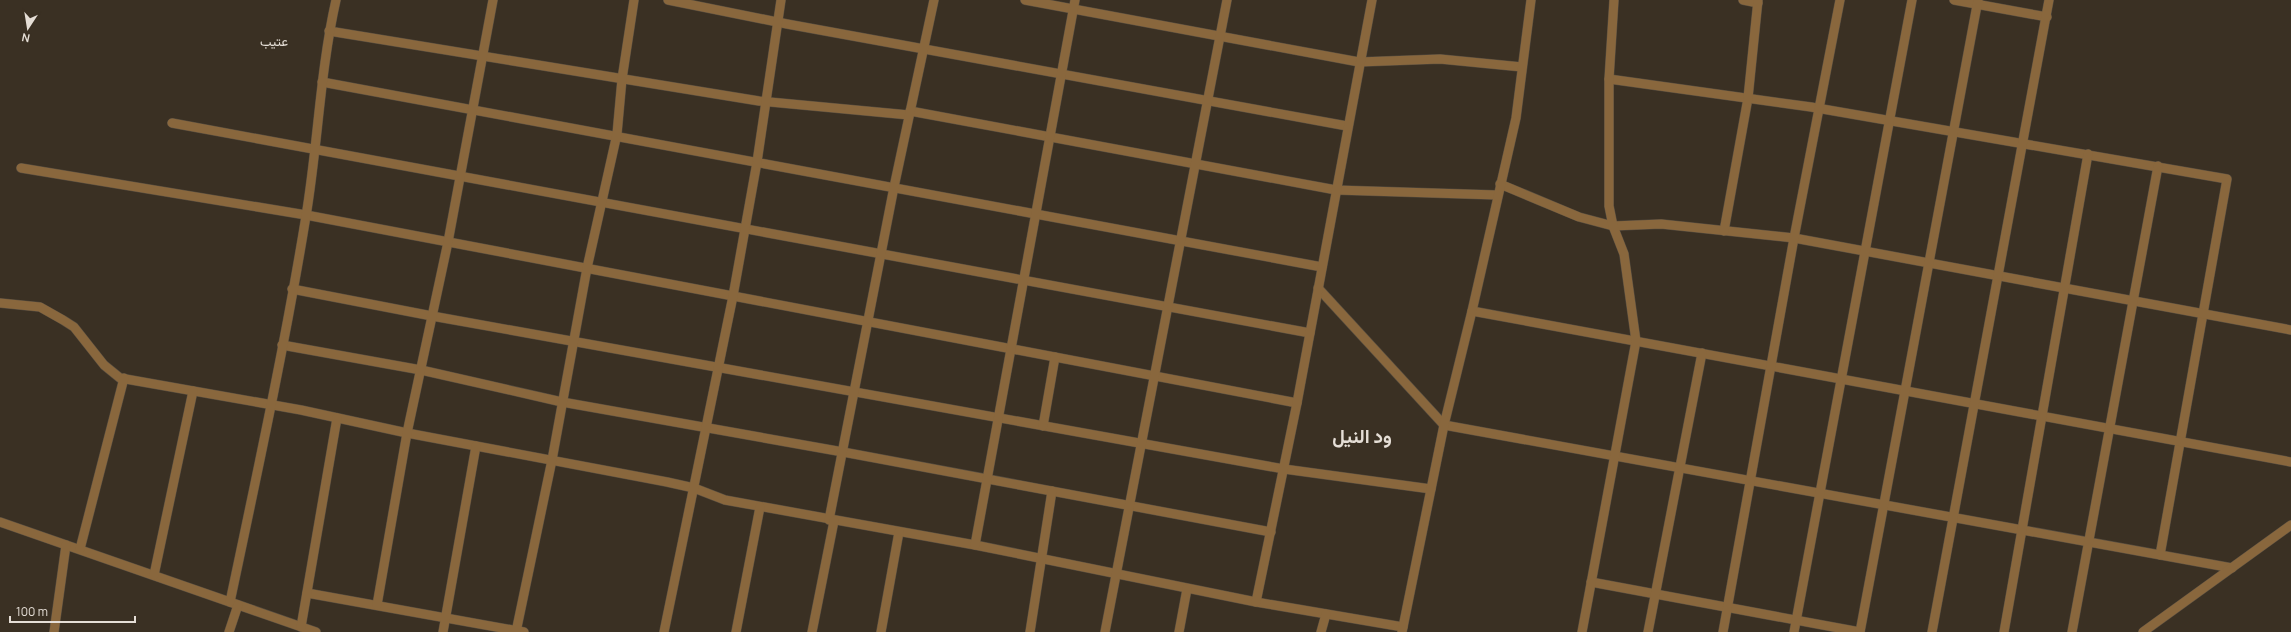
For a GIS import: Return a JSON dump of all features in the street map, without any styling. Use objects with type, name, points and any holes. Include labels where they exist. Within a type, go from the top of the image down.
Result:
[{"type":"street","points":[[229,632],[306,215],[329,31],[336,0]]},
{"type":"street","points":[[377,605],[407,433],[448,242],[493,0]]},
{"type":"street","points":[[307,592],[519,631],[587,268],[616,136],[622,79],[634,0]]},
{"type":"street","points":[[668,0],[923,49],[1347,126]]},
{"type":"street","points":[[664,632],[733,296],[757,162],[779,22],[781,0]]},
{"type":"street","points":[[812,632],[854,392],[894,187],[934,0]]},
{"type":"street","points":[[1025,0],[1074,5],[1219,36],[1359,62],[1440,59],[1522,67]]},
{"type":"street","points":[[1105,632],[1227,0]]},
{"type":"street","points":[[1256,602],[1297,403],[1347,126],[1372,0]]},
{"type":"street","points":[[0,303],[40,307],[63,320],[74,327],[104,365],[124,378],[271,405],[407,433],[694,488],[725,500],[760,507],[975,545],[1117,576],[1326,614],[1402,630],[1444,425],[1472,311],[1497,195],[1516,118],[1531,0]]},
{"type":"street","points":[[1582,632],[1636,341],[1624,254],[1613,226],[1609,206],[1609,78],[1614,0]]},
{"type":"street","points":[[1724,231],[1748,98],[1758,1],[1743,0]]},
{"type":"street","points":[[1723,632],[1794,238],[1840,0]]},
{"type":"street","points":[[1794,632],[1912,0]]},
{"type":"street","points":[[1954,0],[1978,2],[2047,17]]},
{"type":"street","points":[[1932,632],[2049,0]]},
{"type":"street","points":[[1591,582],[1860,632],[1978,2]]},
{"type":"street","points":[[975,545],[1074,5]]},
{"type":"street","points":[[329,31],[766,102],[910,113],[1050,137],[1336,190],[1497,195]]},
{"type":"street","points":[[1609,78],[1819,108],[2227,179],[2160,555]]},
{"type":"street","points":[[322,82],[1322,267]]},
{"type":"street","points":[[172,123],[745,230],[1310,333]]},
{"type":"street","points":[[2004,632],[2088,154]]},
{"type":"street","points":[[2072,632],[2158,166]]},
{"type":"street","points":[[22,168],[306,215],[1297,403]]},
{"type":"street","points":[[1500,184],[1579,217],[1613,226],[1661,224],[1794,238],[2291,330]]},
{"type":"street","points":[[1318,288],[1444,425],[2232,568]]},
{"type":"street","points":[[292,289],[432,316],[1284,469],[1431,489]]},
{"type":"street","points":[[1472,311],[2291,462]]},
{"type":"street","points":[[282,345],[421,370],[562,402],[843,452],[1271,532]]},
{"type":"street","points":[[1648,632],[1702,353]]},
{"type":"street","points":[[1043,426],[1055,357]]},
{"type":"street","points":[[80,549],[124,378]]},
{"type":"street","points":[[154,575],[193,391]]},
{"type":"street","points":[[301,627],[337,418]]},
{"type":"street","points":[[443,632],[476,446]]},
{"type":"street","points":[[1030,632],[1052,491]]},
{"type":"street","points":[[736,632],[760,507]]},
{"type":"street","points":[[0,522],[316,632]]},
{"type":"street","points":[[2143,632],[2291,526]]},
{"type":"street","points":[[881,632],[899,532]]},
{"type":"street","points":[[54,632],[66,545]]},
{"type":"street","points":[[1179,632],[1187,589]]},
{"type":"street","points":[[1321,632],[1326,614]]},
{"type":"district","name":"عتيب","points":[[274,41]]},
{"type":"district","name":"ود النيل","points":[[1362,436]]}]
